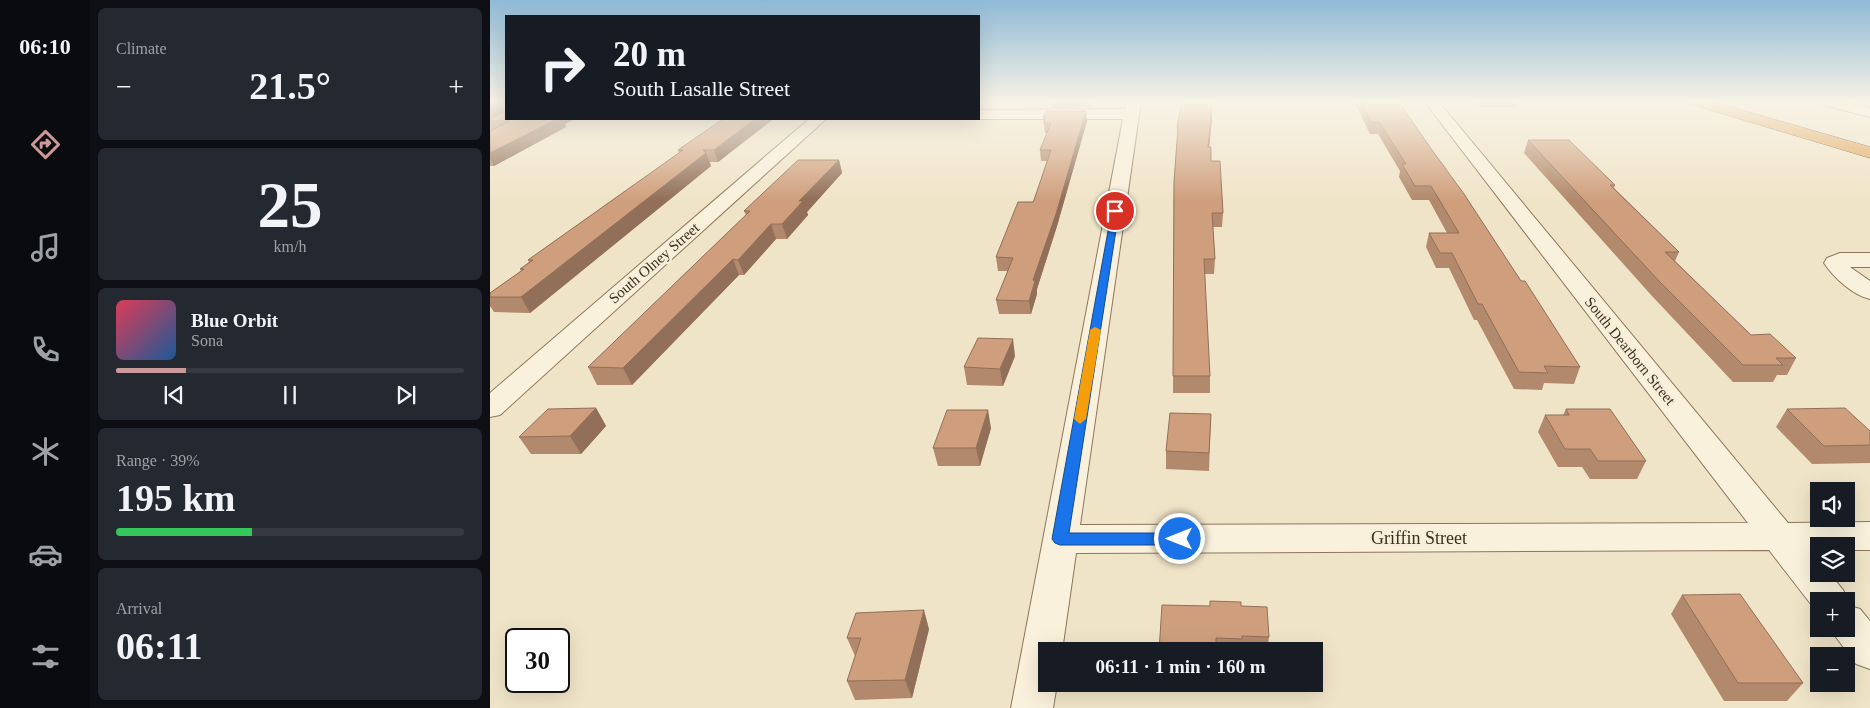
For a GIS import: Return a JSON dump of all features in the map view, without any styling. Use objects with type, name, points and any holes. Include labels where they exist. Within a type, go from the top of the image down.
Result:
[{"type":"highway","points":[[1807,134],[1870,153]]},
{"type":"street","name":"South Olney Street","points":[[490,408],[801,134]]},
{"type":"street","points":[[1032,708],[1128,134]]},
{"type":"street","name":"South Dearborn Street","points":[[1458,134],[1823,592]]},
{"type":"street","points":[[1870,260],[1840,260],[1835,263],[1842,271],[1870,292]]},
{"type":"street","name":"Griffin Street","points":[[1060,539],[1870,536]]},
{"type":"street","points":[[1855,633],[1870,651]]},
{"type":"building","points":[[490,134],[527,134],[490,153]]},
{"type":"building","points":[[701,134],[735,134],[714,150],[703,150],[706,153],[521,297],[490,297],[490,293],[524,269],[520,269],[533,260],[528,260],[683,150],[678,150]]},
{"type":"building","points":[[1047,134],[1079,134],[1056,214],[1033,280],[1035,281],[1029,301],[996,300],[1013,258],[996,257],[1018,202],[1033,202],[1051,150],[1040,150]]},
{"type":"building","points":[[1177,134],[1209,134],[1208,147],[1211,147],[1211,161],[1220,161],[1223,213],[1212,213],[1215,259],[1204,259],[1210,376],[1173,376],[1174,182]]},
{"type":"building","points":[[1387,134],[1421,134],[1464,194],[1521,281],[1525,281],[1580,367],[1544,366],[1548,373],[1519,372],[1482,304],[1478,304],[1452,253],[1440,253],[1429,233],[1459,233],[1431,186],[1415,186],[1402,164],[1406,164]]},
{"type":"building","points":[[1528,140],[1569,140],[1615,185],[1610,185],[1679,252],[1665,252],[1751,335],[1770,334],[1796,358],[1776,358],[1783,365],[1743,365],[1659,281]]},
{"type":"building","points":[[798,160],[839,160],[799,201],[803,201],[782,224],[771,224],[738,260],[733,259],[623,368],[588,367],[750,211],[744,211]]},
{"type":"building","points":[[978,338],[1013,339],[1000,369],[964,367]]},
{"type":"building","points":[[596,408],[570,436],[519,437],[548,409]]},
{"type":"building","points":[[1845,408],[1870,431],[1870,445],[1824,446],[1787,409]]},
{"type":"building","points":[[1566,409],[1610,409],[1646,461],[1598,461],[1590,449],[1565,449],[1545,415],[1569,415]]},
{"type":"building","points":[[947,410],[988,410],[976,448],[933,448]]},
{"type":"building","points":[[1170,413],[1211,414],[1209,453],[1166,451]]},
{"type":"building","points":[[1740,594],[1803,683],[1738,683],[1682,595]]},
{"type":"building","points":[[1210,601],[1241,602],[1241,606],[1267,607],[1269,637],[1242,636],[1242,639],[1216,638],[1216,642],[1160,642],[1162,605],[1210,606]]},
{"type":"building","points":[[924,610],[905,680],[847,681],[861,638],[847,638],[856,613]]},
{"type":"slow traffic","points":[[1080,419],[1095,330]]},
{"type":"route","points":[[1115,211],[1060,539],[1180,539]]}]
